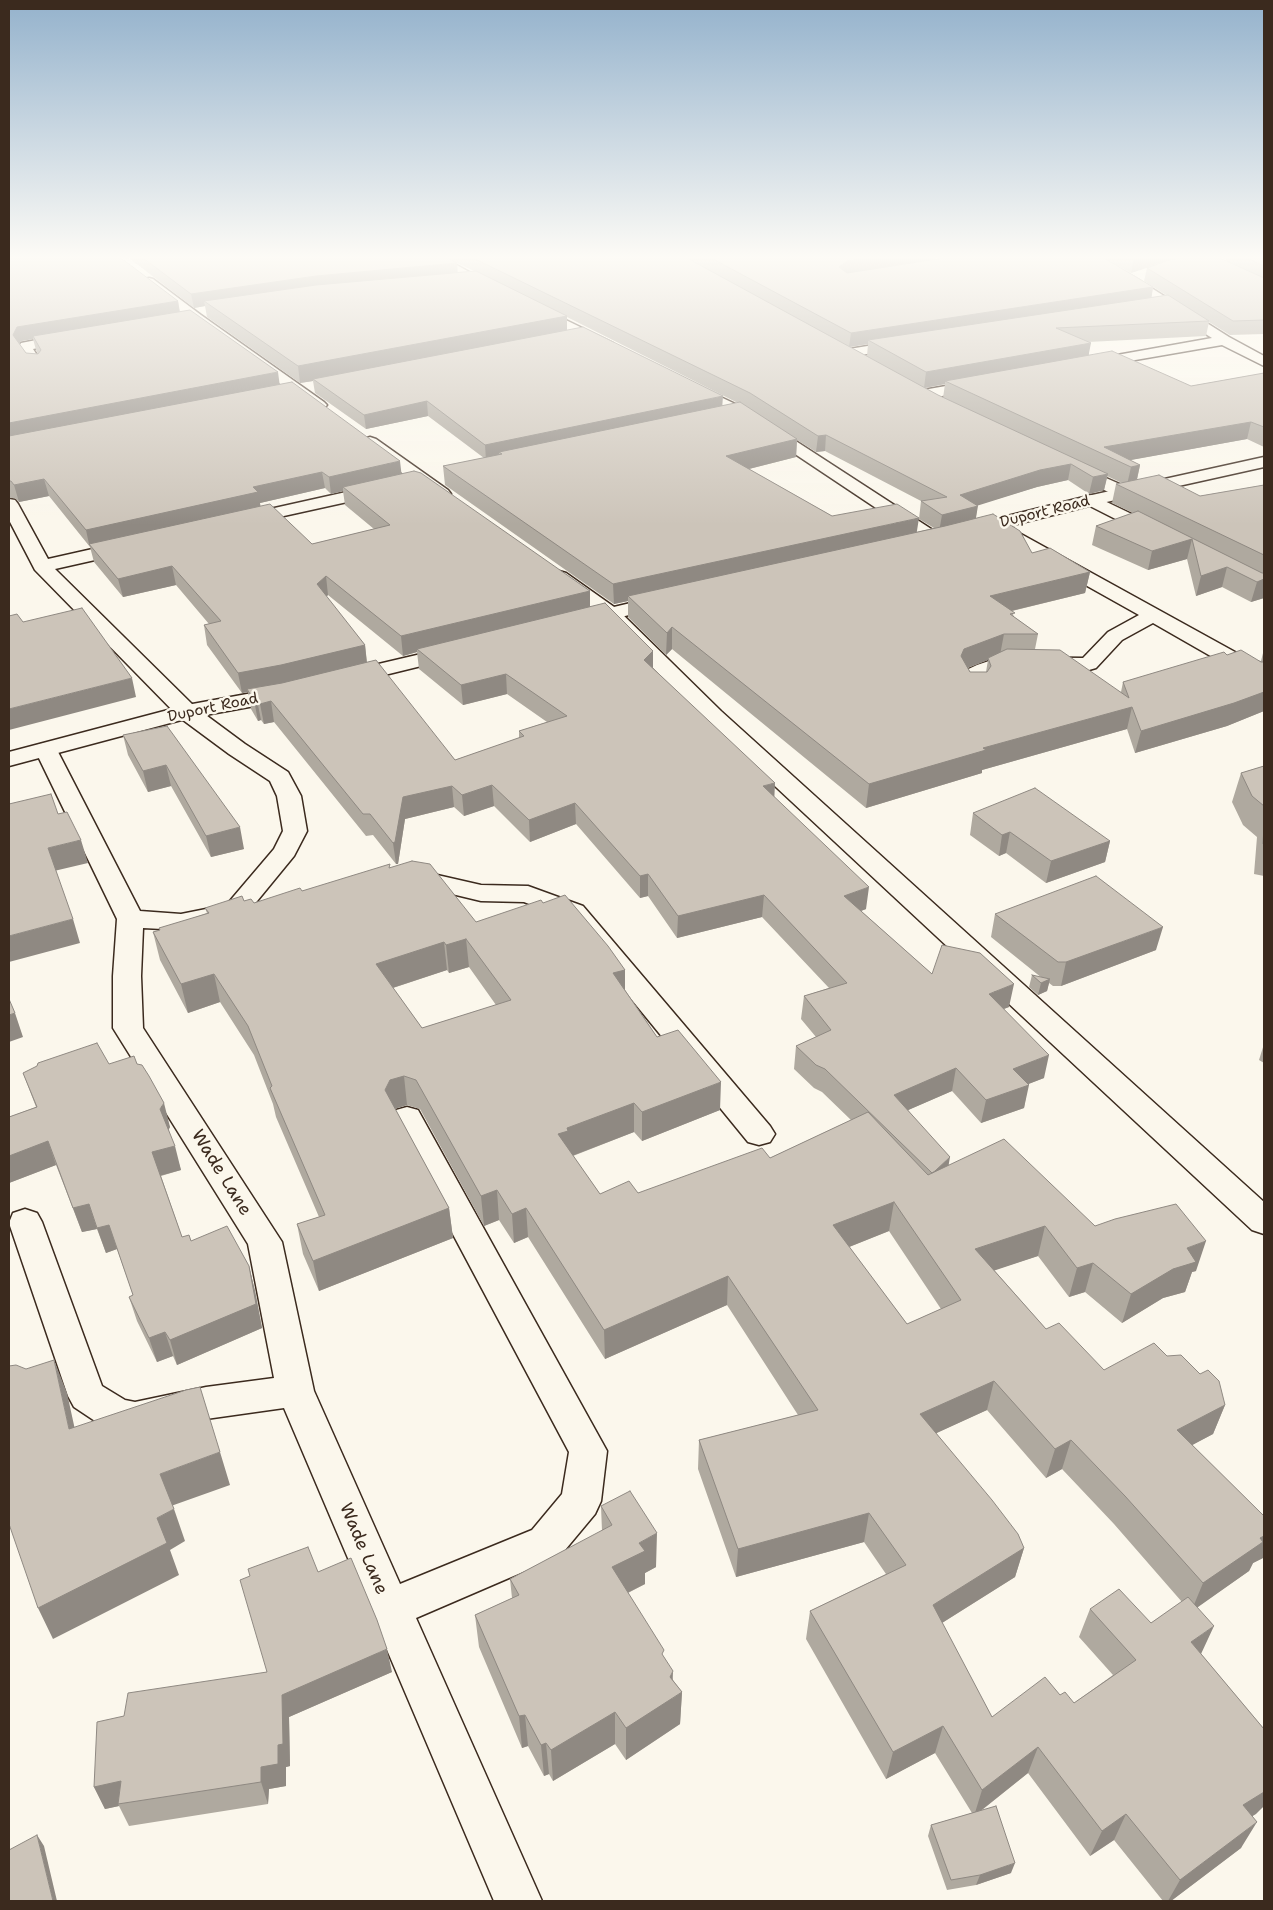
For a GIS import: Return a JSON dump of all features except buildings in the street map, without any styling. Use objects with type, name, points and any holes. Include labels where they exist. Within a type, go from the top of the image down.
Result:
[{"type":"street","points":[[25,347],[36,364]]},
{"type":"street","points":[[238,347],[330,412]]},
{"type":"street","points":[[611,347],[619,351]]},
{"type":"street","points":[[865,362],[845,351],[876,347]]},
{"type":"street","points":[[1078,366],[1184,347]]},
{"type":"street","points":[[1237,347],[1264,362]]},
{"type":"street","points":[[677,380],[744,413],[936,540]]},
{"type":"street","points":[[942,406],[919,392],[991,382]]},
{"type":"street","points":[[279,394],[318,386]]},
{"type":"street","points":[[714,419],[744,413]]},
{"type":"street","points":[[360,435],[453,502]]},
{"type":"street","points":[[1055,460],[1125,493]]},
{"type":"street","name":"Duport Road","points":[[917,544],[1092,500],[1264,462]]},
{"type":"street","points":[[227,524],[442,476]]},
{"type":"street","points":[[1092,500],[1169,539]]},
{"type":"street","points":[[9,504],[15,529],[42,566],[187,712],[237,749],[280,777],[289,796],[295,831],[285,851],[236,911]]},
{"type":"street","points":[[992,525],[1264,677]]},
{"type":"street","points":[[42,566],[149,542]]},
{"type":"street","points":[[547,569],[610,614],[713,716],[1264,1222]]},
{"type":"street","points":[[562,625],[684,597]]},
{"type":"street","points":[[975,687],[970,677],[984,668],[1001,663],[1094,670],[1115,636],[1152,616]]},
{"type":"street","points":[[333,682],[476,646]]},
{"type":"street","name":"Duport Road","points":[[9,759],[187,712],[304,689]]},
{"type":"street","name":"Wade Lane","points":[[46,750],[130,919],[128,1028],[265,1242],[295,1391],[518,1901]]},
{"type":"street","points":[[390,875],[398,874],[481,893],[528,894],[574,912],[759,1134]]},
{"type":"street","points":[[130,919],[181,922],[270,902]]},
{"type":"street","points":[[389,1609],[546,1543],[581,1501],[588,1451],[407,1118]]},
{"type":"street","points":[[25,1222],[87,1396],[117,1415],[135,1418],[206,1403],[295,1391]]}]
